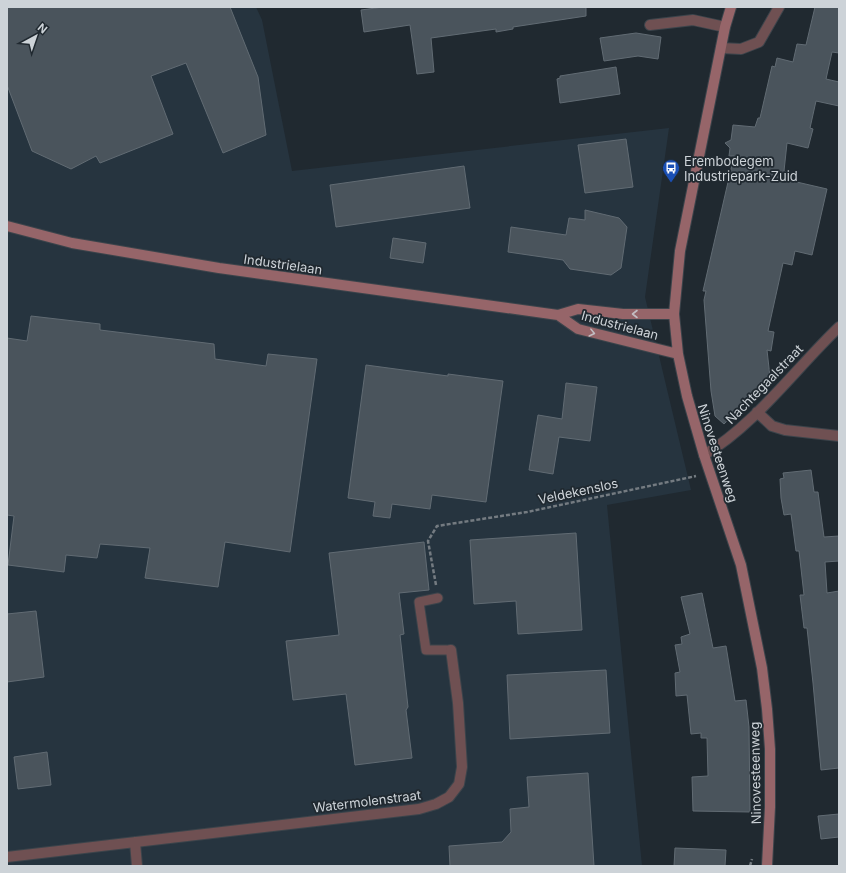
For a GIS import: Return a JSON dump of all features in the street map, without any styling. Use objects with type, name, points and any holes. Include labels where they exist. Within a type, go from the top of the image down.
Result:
[{"type":"main road","name":"Ninovesteenweg","points":[[731,7],[725,27],[680,251],[674,314],[678,354],[687,396],[704,455],[741,565],[763,675],[770,749],[770,807],[767,866]]},
{"type":"main road","name":"Industrielaan","points":[[7,226],[72,243],[218,268],[558,315],[578,309],[623,314],[674,314]]},
{"type":"main road","name":"Industrielaan","points":[[558,315],[578,329],[678,354]]},
{"type":"street","points":[[721,48],[741,49],[759,42],[779,7]]},
{"type":"street","points":[[650,26],[693,20],[725,27]]},
{"type":"street","name":"Nachtegaalstraat","points":[[704,455],[722,445],[757,412],[839,327]]},
{"type":"street","points":[[757,412],[772,426],[785,430],[839,436]]},
{"type":"street","name":"Watermolenstraat","points":[[7,857],[419,809],[436,804],[449,797],[459,784],[462,767],[458,703],[451,650]]},
{"type":"street","points":[[135,842],[137,866]]},
{"type":"lane","points":[[438,598],[419,602],[426,650],[451,650]]},
{"type":"path","name":"Veldekenslos","points":[[438,598],[428,541],[437,526],[527,512],[710,473]]},
{"type":"shaded area","points":[[7,7],[256,7],[262,20],[292,171],[669,128],[645,297],[691,490],[607,505],[642,866],[7,866]]},
{"type":"building","points":[[7,7],[230,7],[258,77],[266,135],[223,153],[186,63],[151,76],[173,134],[100,163],[96,156],[71,169],[32,151],[7,85]]},
{"type":"building","points":[[383,7],[586,7],[586,16],[513,27],[513,29],[496,32],[496,29],[431,38],[434,72],[417,74],[410,25],[364,32],[361,10]]},
{"type":"building","points":[[815,7],[839,7],[839,53],[832,52],[826,79],[839,82],[839,106],[816,101],[810,128],[813,129],[808,148],[787,143],[784,171],[790,173],[788,180],[827,189],[812,255],[795,251],[792,265],[783,263],[768,331],[774,332],[771,351],[767,350],[770,377],[724,424],[715,416],[711,391],[704,300],[706,291],[703,291],[734,156],[729,156],[730,148],[725,143],[731,140],[733,125],[755,127],[758,118],[760,118],[772,66],[775,67],[777,58],[793,62],[797,44],[806,45]]},
{"type":"building","points":[[636,33],[661,37],[658,59],[638,56],[604,61],[600,38]]},
{"type":"building","points":[[616,67],[620,94],[560,103],[557,79],[560,78],[560,76]]},
{"type":"building","points":[[626,139],[633,187],[585,193],[578,145]]},
{"type":"building","points":[[464,166],[470,208],[336,227],[330,185]]},
{"type":"building","points":[[585,210],[619,218],[627,227],[621,268],[611,275],[570,269],[563,260],[508,252],[511,227],[566,235],[569,218],[585,220]]},
{"type":"building","points":[[393,238],[426,243],[423,263],[390,258]]},
{"type":"building","points":[[31,316],[100,324],[100,330],[214,344],[215,359],[266,366],[268,354],[317,359],[290,552],[225,542],[218,587],[145,578],[150,548],[100,544],[97,558],[66,555],[64,572],[8,565],[14,516],[7,515],[7,338],[27,341]]},
{"type":"building","points":[[366,365],[448,376],[448,374],[503,381],[486,502],[432,495],[430,509],[392,504],[390,518],[373,516],[375,502],[348,498]]},
{"type":"building","points":[[566,383],[597,387],[590,441],[559,437],[553,474],[529,470],[538,415],[562,419]]},
{"type":"building","points":[[811,470],[814,492],[818,492],[824,537],[839,536],[839,561],[825,562],[827,593],[839,591],[839,768],[821,770],[807,628],[804,628],[800,595],[804,595],[799,551],[796,551],[791,514],[784,515],[780,479],[784,478],[783,473]]},
{"type":"building","points":[[576,533],[582,630],[518,634],[516,601],[474,604],[470,540]]},
{"type":"building","points":[[424,542],[429,590],[399,593],[404,634],[400,635],[408,707],[406,710],[412,758],[355,765],[346,694],[293,700],[286,641],[339,635],[329,553]]},
{"type":"building","points":[[702,593],[713,648],[726,646],[735,701],[746,700],[749,727],[750,812],[693,811],[692,777],[708,776],[707,738],[701,738],[701,733],[691,734],[687,695],[676,696],[675,673],[680,672],[675,645],[682,644],[681,637],[690,634],[681,597]]},
{"type":"building","points":[[36,611],[44,677],[7,682],[7,614]]},
{"type":"building","points":[[606,670],[610,733],[510,739],[507,675]]},
{"type":"building","points":[[47,752],[51,785],[18,789],[14,757]]},
{"type":"building","points":[[588,773],[594,866],[450,866],[449,846],[502,842],[511,832],[510,809],[529,807],[527,777]]},
{"type":"building","points":[[839,814],[839,837],[821,839],[818,816]]},
{"type":"building","points":[[675,848],[726,850],[725,866],[674,866]]},
{"type":"place","name":"Erembodegem Industriepark-Zuid","points":[[671,183]]}]
